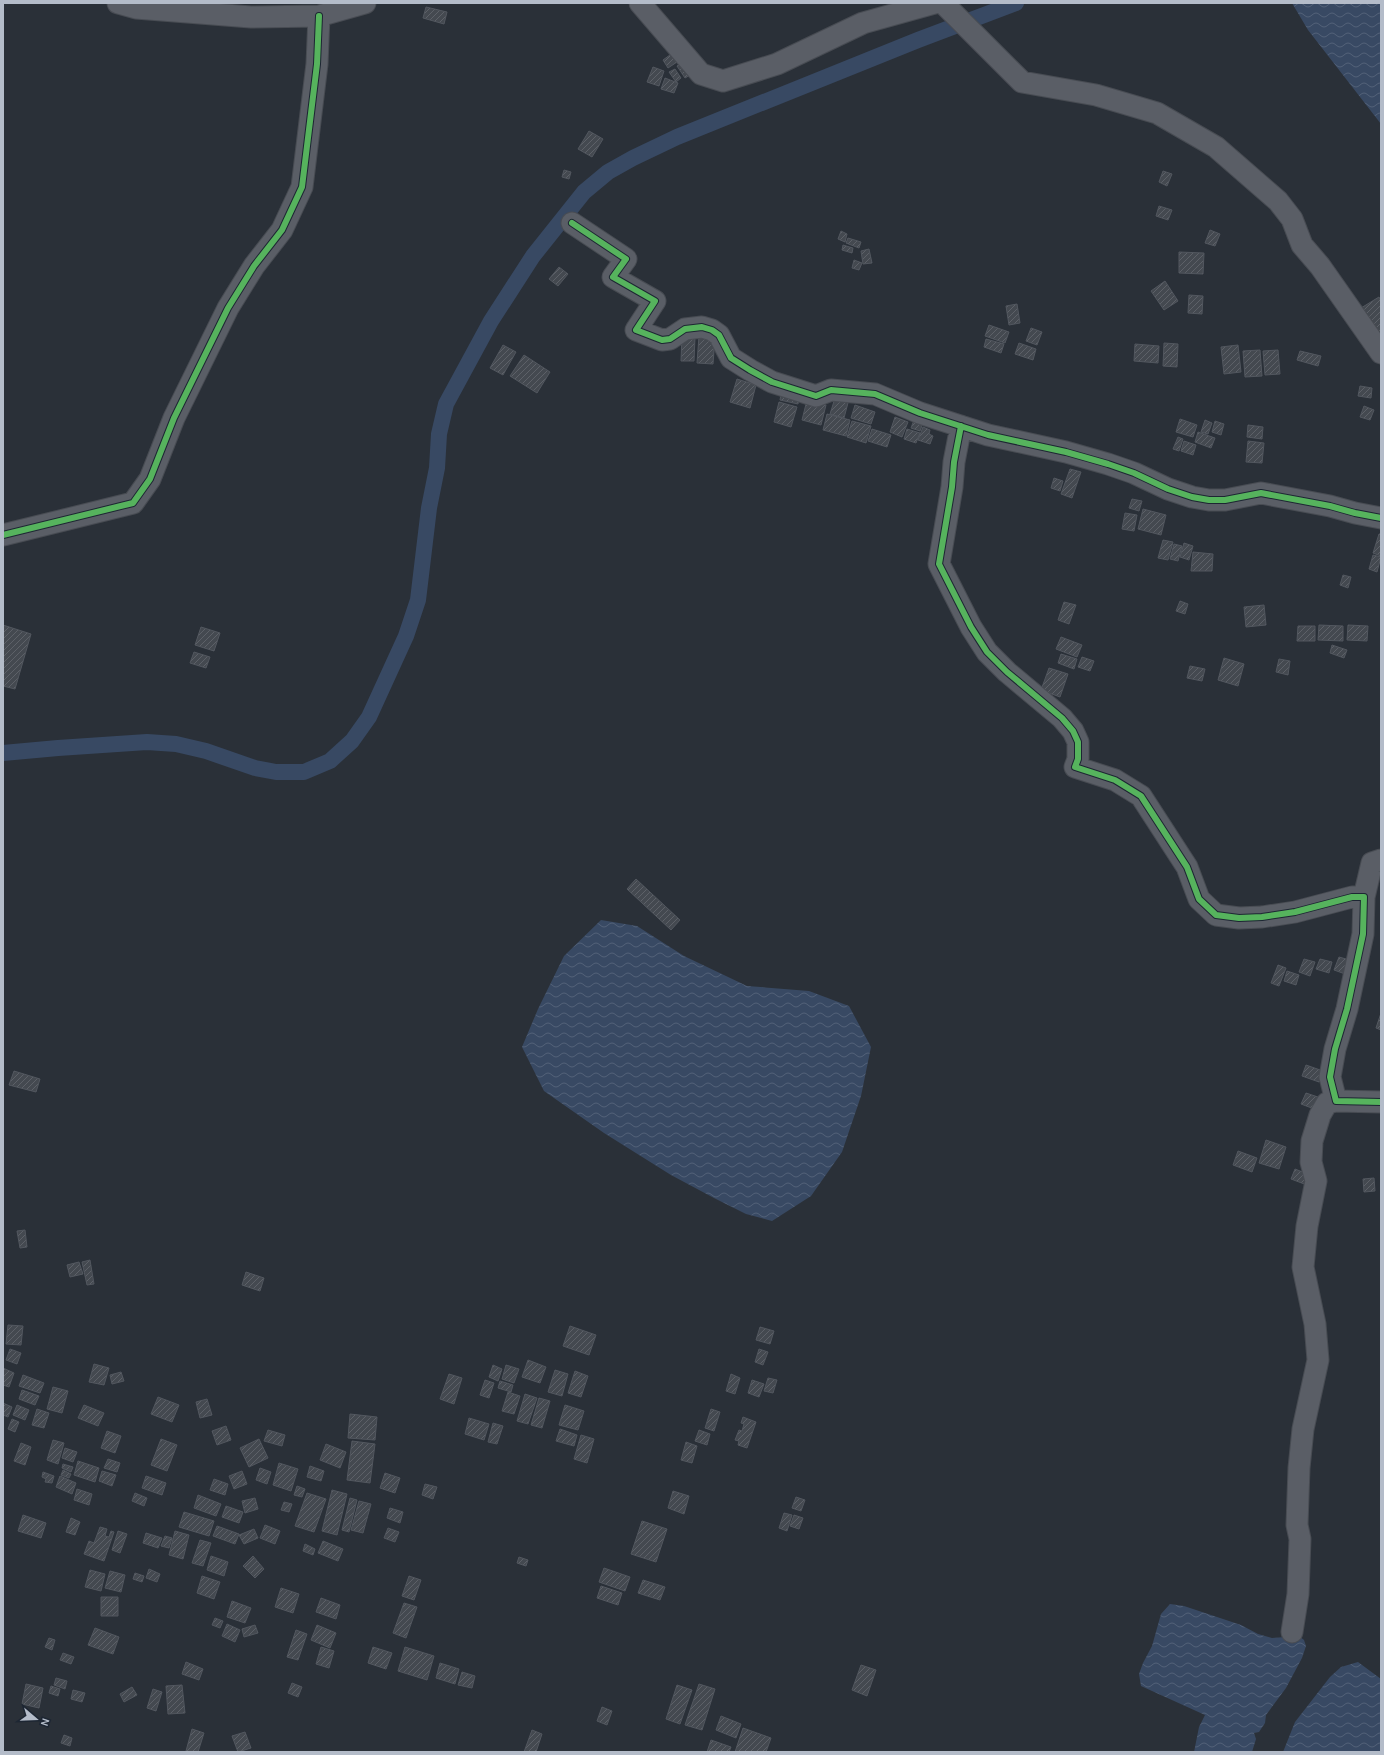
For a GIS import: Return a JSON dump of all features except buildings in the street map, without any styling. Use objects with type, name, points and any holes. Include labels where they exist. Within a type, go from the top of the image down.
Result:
[{"type":"street","points":[[118,3],[136,8],[250,18],[319,16],[365,3]]},
{"type":"street","points":[[640,3],[701,74],[723,82],[777,64],[863,23],[935,3]]},
{"type":"street","points":[[943,3],[1022,82],[1096,95],[1157,113],[1216,147],[1278,201],[1292,219],[1302,245],[1320,266],[1381,353]]},
{"type":"street","points":[[3,535],[133,503],[150,479],[174,418],[228,308],[254,266],[282,230],[302,187],[317,64],[319,16]]},
{"type":"street","points":[[572,223],[626,259],[613,277],[655,301],[636,330],[662,340],[670,339],[685,329],[702,327],[712,330],[718,335],[731,358],[772,382],[816,396],[831,390],[875,394],[920,413],[988,435],[1066,452],[1108,464],[1134,473],[1168,489],[1192,497],[1209,500],[1225,500],[1261,493],[1330,506],[1381,518]]},
{"type":"street","points":[[961,426],[954,462],[952,487],[939,564],[971,627],[987,652],[1016,680],[1062,718],[1073,731],[1078,742],[1078,759],[1075,767],[1115,780],[1141,796],[1187,866],[1199,899],[1216,915],[1239,918],[1269,916],[1295,912],[1352,897],[1364,897]]},
{"type":"street","points":[[1336,1101],[1330,1077],[1335,1048],[1347,1009],[1363,934],[1364,897],[1372,863],[1381,860]]},
{"type":"street","points":[[1292,1632],[1298,1594],[1300,1540],[1297,1525],[1298,1468],[1303,1429],[1318,1360],[1315,1324],[1303,1267],[1307,1226],[1316,1181],[1311,1162],[1312,1141],[1320,1115],[1327,1103],[1336,1101],[1381,1102]]},
{"type":"water","points":[[1292,3],[1381,3],[1381,124],[1308,30]]},
{"type":"water","points":[[601,920],[637,926],[684,956],[747,986],[809,991],[849,1006],[871,1047],[861,1096],[842,1152],[811,1196],[772,1221],[746,1214],[671,1175],[604,1133],[544,1091],[522,1047],[538,1009],[564,956]]},
{"type":"water","points":[[1170,1604],[1184,1606],[1241,1625],[1258,1634],[1272,1638],[1299,1636],[1304,1640],[1306,1646],[1302,1658],[1286,1688],[1266,1715],[1265,1723],[1259,1732],[1254,1733],[1256,1739],[1252,1752],[1194,1752],[1199,1727],[1205,1715],[1141,1686],[1139,1674],[1152,1646],[1161,1614]]},
{"type":"water","points":[[1358,1662],[1381,1679],[1381,1752],[1283,1752],[1295,1722],[1330,1677],[1341,1667]]},
{"type":"waterway","points":[[3,753],[147,742],[176,744],[206,751],[255,768],[276,772],[304,772],[330,761],[352,741],[369,717],[406,636],[418,600],[429,508],[437,468],[439,434],[446,404],[491,321],[533,256],[584,192],[608,172],[677,137],[918,40],[1016,3]]},
{"type":"cycle path","points":[[3,535],[133,503],[150,479],[174,418],[228,308],[254,266],[282,230],[302,187],[317,64],[319,16]]},
{"type":"cycle path","points":[[572,223],[626,259],[613,277],[655,301],[636,330],[662,340],[670,339],[685,329],[702,327],[712,330],[719,335],[731,358],[772,382],[816,396],[831,390],[875,394],[920,413],[988,435],[1066,452],[1108,464],[1134,473],[1168,489],[1192,497],[1209,500],[1225,500],[1261,493],[1330,506],[1381,518]]},
{"type":"cycle path","points":[[961,426],[954,462],[952,487],[939,564],[971,627],[987,652],[1007,672],[1062,718],[1073,731],[1078,742],[1078,759],[1075,767],[1115,780],[1141,796],[1187,867],[1199,899],[1216,915],[1239,918],[1262,917],[1295,912],[1352,897],[1364,897],[1363,934],[1347,1009],[1335,1049],[1330,1077],[1336,1101],[1381,1102]]}]
